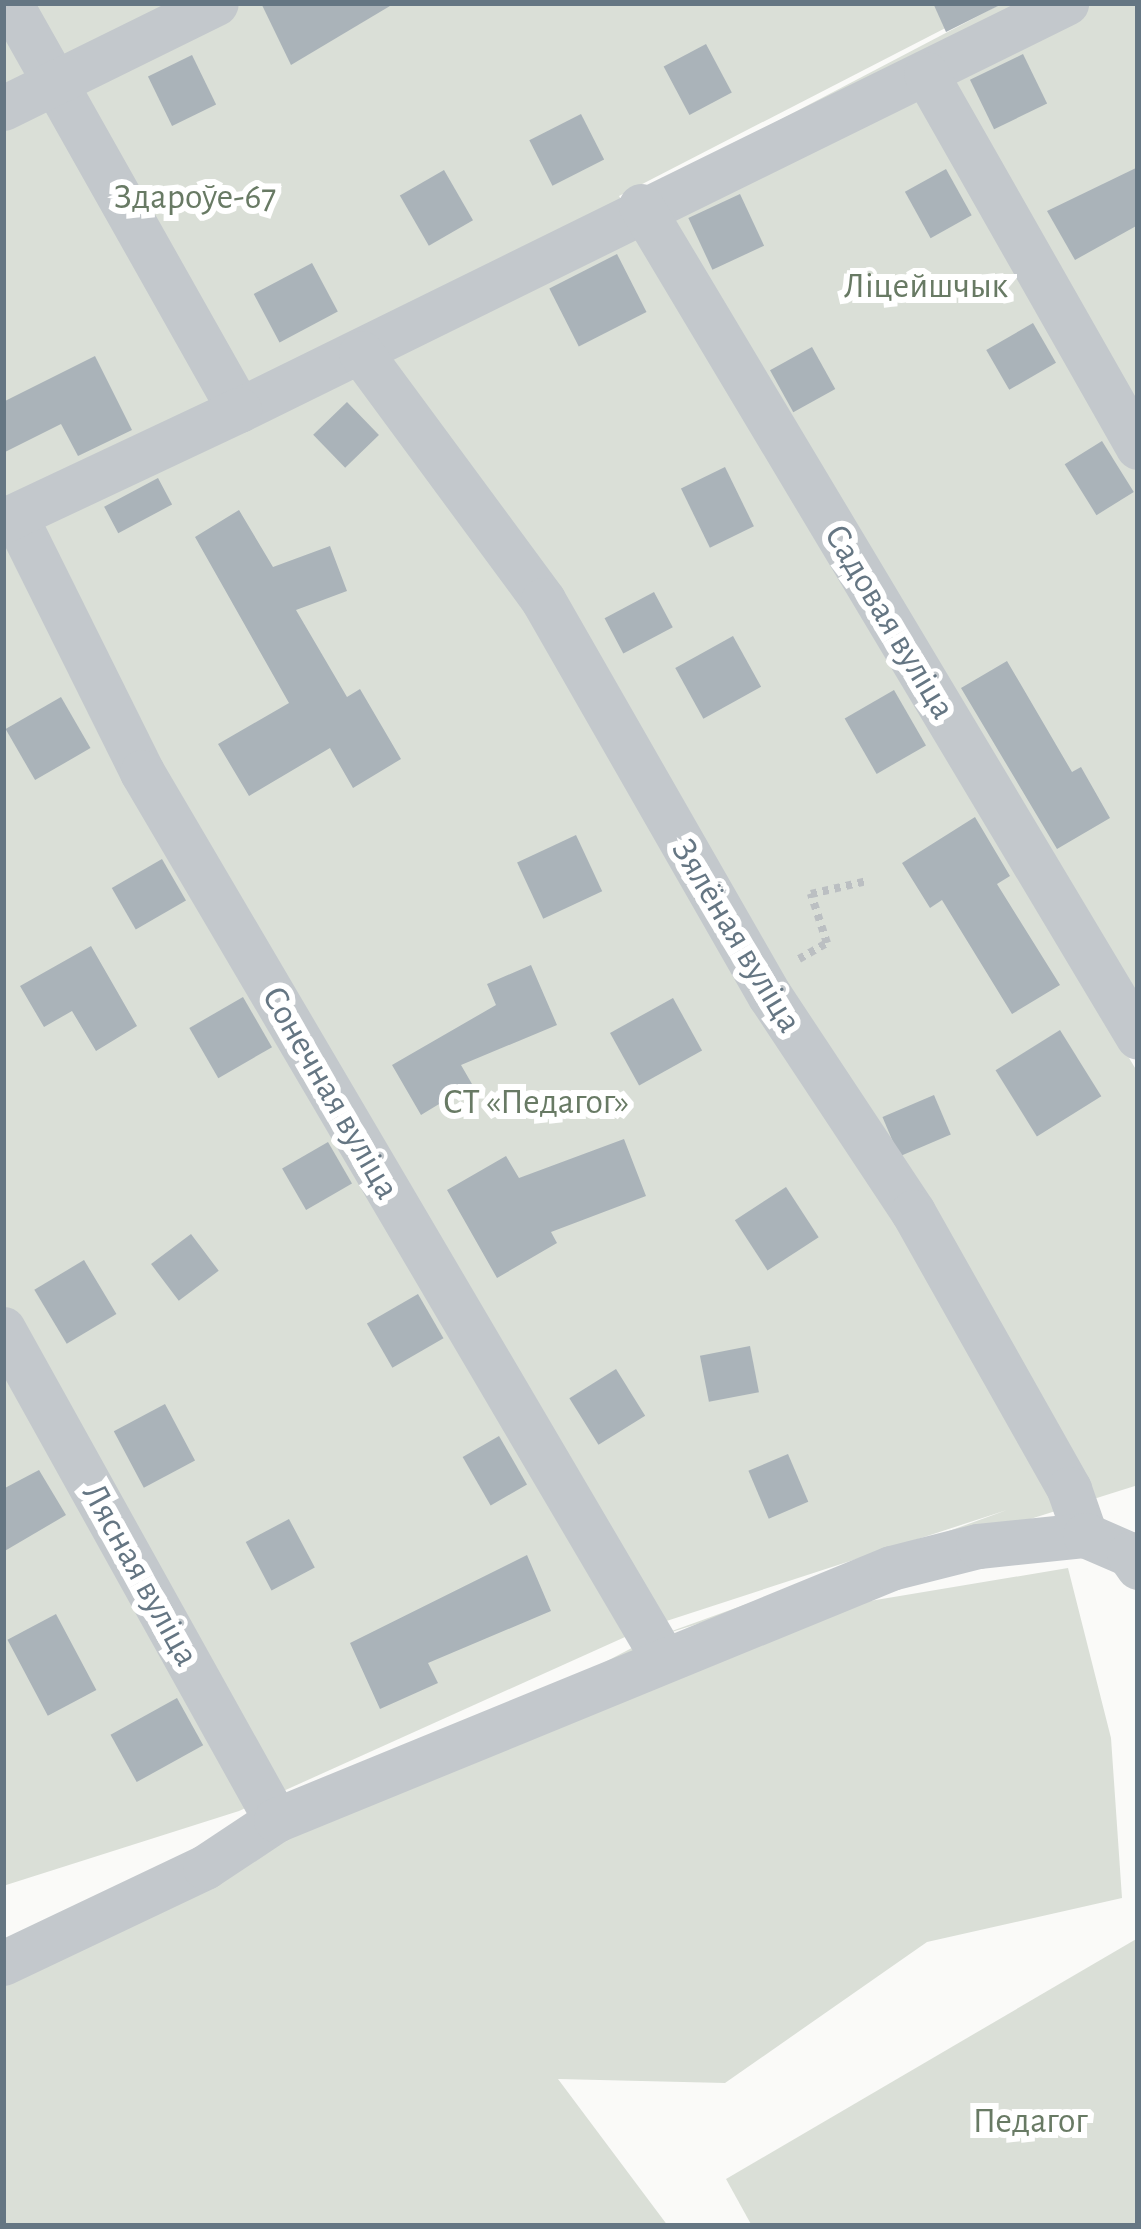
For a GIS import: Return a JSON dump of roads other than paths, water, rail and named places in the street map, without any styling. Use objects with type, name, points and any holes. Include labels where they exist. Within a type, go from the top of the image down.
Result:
[{"type":"street","points":[[10,3],[57,79],[239,410]]},
{"type":"street","points":[[3,108],[216,3]]},
{"type":"street","points":[[9,519],[361,352],[641,206],[926,74],[1066,3]]},
{"type":"street","points":[[926,74],[1138,447]]},
{"type":"street","name":"Садовая вуліца","points":[[641,206],[1138,1037]]},
{"type":"street","name":"Зялёная вуліца","points":[[361,352],[543,600],[770,996],[913,1212],[1069,1489],[1085,1535]]},
{"type":"street","name":"Сонечная вуліца","points":[[9,519],[142,772],[664,1660]]},
{"type":"street","name":"Лясная вуліца","points":[[3,1329],[276,1820]]},
{"type":"street","points":[[3,1963],[205,1867],[276,1820],[891,1568],[978,1546],[1085,1535],[1135,1557]]},
{"type":"park label","name":"Здароўе-67","points":[[195,198]]},
{"type":"park label","name":"Ліцейшчык","points":[[926,287]]},
{"type":"park label","name":"СТ «Педагог»","points":[[536,1103]]},
{"type":"park label","name":"Педагог","points":[[1030,2122]]}]
